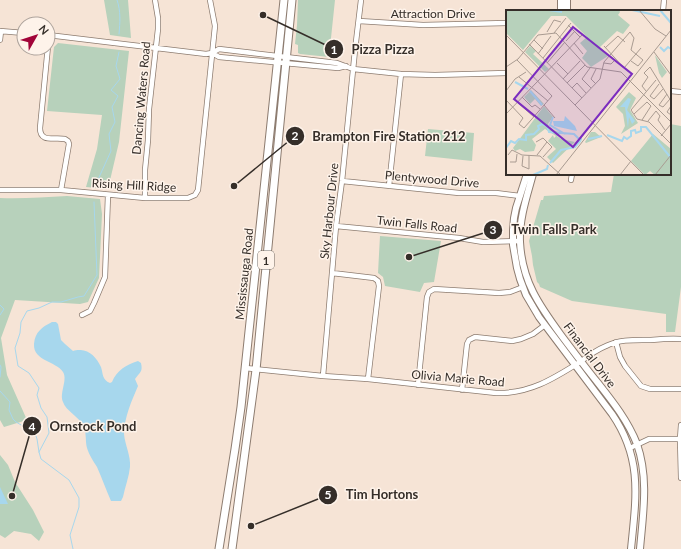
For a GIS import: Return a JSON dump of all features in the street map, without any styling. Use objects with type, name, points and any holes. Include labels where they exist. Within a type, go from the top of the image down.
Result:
[{"type":"main road","name":"Mississauga Road","points":[[219,549],[235,450],[245,368],[284,0]]},
{"type":"main road","name":"Mississauga Road","points":[[233,548],[256,370],[292,0]]},
{"type":"main road","points":[[215,549],[222,532]]},
{"type":"street","name":"Dancing Waters Road","points":[[145,198],[145,170],[149,109],[158,21],[155,0]]},
{"type":"street","points":[[210,0],[215,26],[212,53]]},
{"type":"street","name":"Sky Harbour Drive","points":[[322,376],[336,226],[361,0]]},
{"type":"street","points":[[566,10],[567,0]]},
{"type":"street","points":[[663,10],[664,0]]},
{"type":"street","name":"Attraction Drive","points":[[359,22],[423,25],[506,23]]},
{"type":"street","points":[[0,40],[0,31],[16,32]]},
{"type":"street","points":[[56,37],[156,47],[206,54],[212,53],[219,49],[286,60],[337,62],[353,69],[402,74],[435,75],[506,73]]},
{"type":"street","points":[[212,53],[220,57],[286,60]]},
{"type":"street","name":"Rising Hill Ridge","points":[[0,190],[62,190],[145,198],[188,198],[194,196],[197,193],[212,53]]},
{"type":"street","points":[[47,56],[40,133],[45,138],[65,139],[68,141],[69,144],[62,190]]},
{"type":"street","points":[[389,186],[402,74]]},
{"type":"street","points":[[671,90],[681,92]]},
{"type":"street","name":"Financial Drive","points":[[527,175],[514,218],[522,264],[538,303],[620,412],[631,430],[642,461],[645,482],[645,501],[640,549]]},
{"type":"street","name":"Financial Drive","points":[[533,175],[517,241],[517,268],[530,302],[545,325],[616,420],[630,448],[636,494],[631,549]]},
{"type":"street","points":[[571,180],[572,175]]},
{"type":"street","name":"Plentywood Drive","points":[[342,181],[459,193],[496,193],[520,196]]},
{"type":"street","points":[[82,315],[90,310],[105,276],[108,195]]},
{"type":"street","name":"Twin Falls Road","points":[[336,226],[459,238],[483,242],[517,241]]},
{"type":"street","points":[[332,273],[374,278],[378,281],[379,286],[368,380]]},
{"type":"street","points":[[418,385],[427,297],[429,292],[434,289],[499,293],[510,292],[523,287]]},
{"type":"street","points":[[462,390],[467,344],[469,340],[476,337],[512,341],[533,334],[545,325]]},
{"type":"street","name":"Olivia Marie Road","points":[[245,368],[508,394],[524,391],[540,385],[600,349],[616,342],[627,340],[681,339]]},
{"type":"street","points":[[616,342],[620,357],[625,366],[641,386],[650,389],[681,389]]},
{"type":"street","points":[[681,425],[681,478]]},
{"type":"street","points":[[630,448],[649,439],[680,439]]},
{"type":"green space","points":[[104,0],[128,0],[131,38],[110,35]]},
{"type":"green space","points":[[298,0],[335,0],[329,57],[298,53],[298,45],[295,44]]},
{"type":"green space","points":[[58,43],[129,51],[119,142],[108,189],[86,187],[97,149],[102,115],[47,111],[53,56],[56,56],[56,45]]},
{"type":"green space","points":[[671,124],[681,126],[681,287],[675,332],[666,332],[666,314],[572,301],[540,287],[537,282],[529,241],[541,200],[543,200],[544,196],[611,192],[614,175],[671,175]]},
{"type":"green space","points":[[428,129],[474,133],[472,161],[425,156]]},
{"type":"green space","points":[[67,196],[100,199],[102,214],[99,278],[88,302],[80,304],[15,300],[1,338],[7,375],[27,420],[4,427],[0,420],[0,198]]},
{"type":"green space","points":[[380,236],[441,241],[434,282],[424,283],[420,292],[385,286],[383,277],[378,273]]},
{"type":"green space","points":[[0,455],[8,465],[15,482],[33,510],[44,532],[39,541],[31,534],[14,531],[5,538],[0,535]]},
{"type":"water","points":[[52,322],[56,322],[58,324],[61,340],[73,351],[83,350],[95,357],[107,382],[112,382],[119,371],[126,366],[138,361],[141,363],[142,366],[140,373],[135,379],[138,386],[129,409],[124,428],[130,459],[130,467],[121,501],[111,501],[97,467],[88,451],[83,425],[63,402],[62,395],[65,379],[63,372],[60,368],[37,354],[35,350],[34,344],[37,333]]},
{"type":"water","points":[[0,487],[8,504],[0,504]]},
{"type":"waterway","points":[[117,0],[120,13],[119,34]]},
{"type":"waterway","points":[[96,184],[111,151],[109,134],[115,122],[112,107],[118,96],[111,90],[120,79],[116,66],[119,52]]},
{"type":"waterway","points":[[39,452],[49,433],[47,417],[41,408],[37,395],[39,388],[29,373],[18,366],[15,348],[20,333],[21,322],[27,311],[39,308],[52,302],[61,302],[84,296],[97,275],[94,202]]},
{"type":"waterway","points":[[0,305],[4,309],[0,315]]},
{"type":"waterway","points":[[0,365],[0,377]]},
{"type":"waterway","points":[[0,391],[10,402],[9,410],[13,419],[35,433],[41,459],[69,480],[79,498],[79,507],[70,535],[73,549]]},
{"type":"place","name":"Pizza Pizza","points":[[263,15]]},
{"type":"place","name":"Brampton Fire Station 212","points":[[234,186]]},
{"type":"place","name":"Twin Falls Park","points":[[409,257]]},
{"type":"place","name":"Ornstock Pond","points":[[12,496]]},
{"type":"place","name":"Tim Hortons","points":[[251,526]]}]
